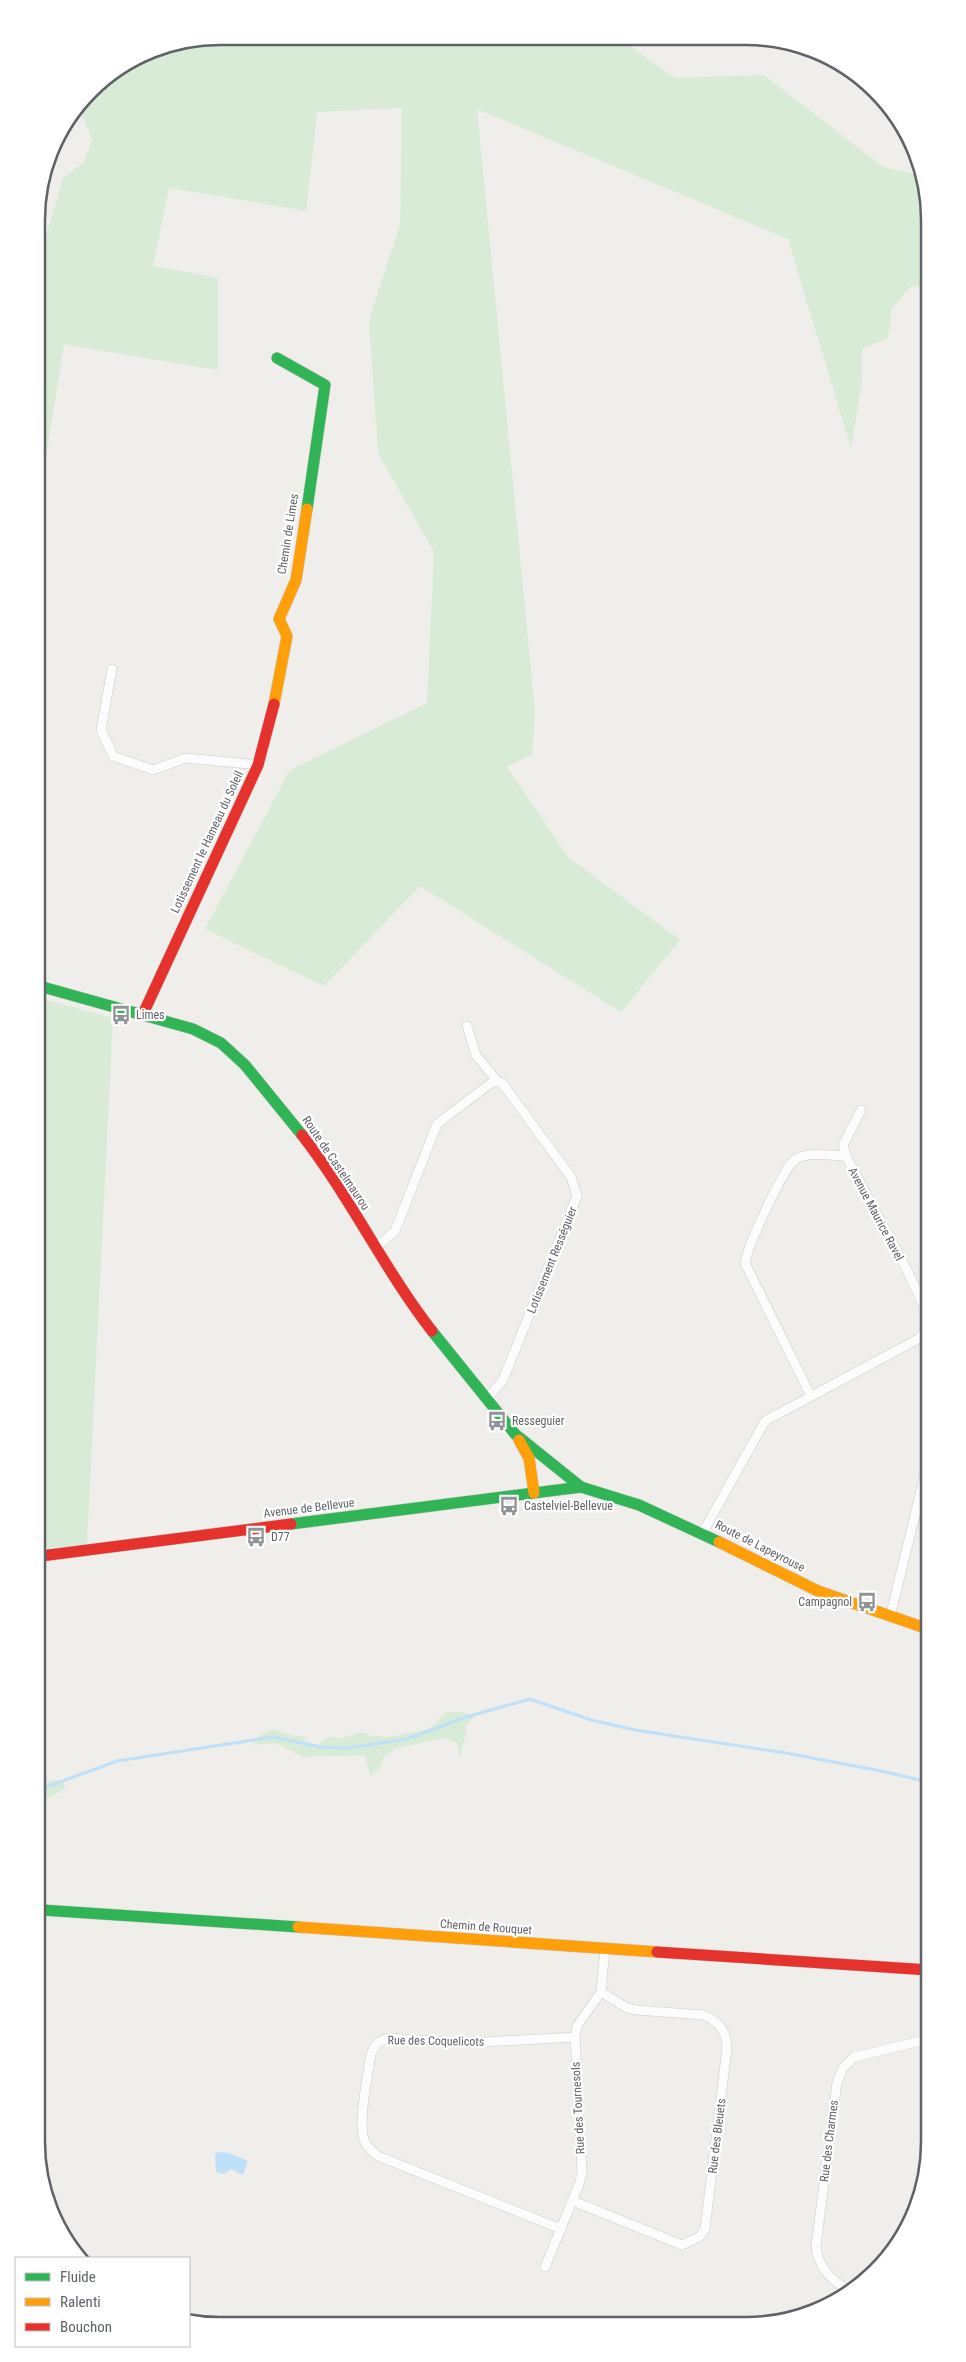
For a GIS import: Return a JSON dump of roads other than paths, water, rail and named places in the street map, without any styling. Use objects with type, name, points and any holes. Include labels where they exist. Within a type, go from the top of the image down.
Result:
[{"type":"street","name":"Chemin de Limes","points":[[258,765],[280,686],[287,636],[279,618],[296,580],[325,385],[277,358]]},
{"type":"street","name":"Lotissement le Hameau du Soleil","points":[[112,669],[101,730],[113,756],[153,770],[186,758],[258,765],[143,1014]]},
{"type":"street","name":"Route de Castelmaurou","points":[[45,988],[193,1029],[221,1043],[245,1065],[277,1102],[319,1158],[375,1248],[424,1320],[515,1434],[529,1458],[534,1493]]},
{"type":"street","name":"Lotissement Rességuier","points":[[467,1026],[476,1055],[498,1081],[508,1088],[571,1177],[577,1196],[503,1380],[486,1400]]},
{"type":"street","points":[[375,1248],[395,1231],[437,1124],[491,1083],[498,1081]]},
{"type":"street","points":[[846,1156],[844,1145],[861,1110]]},
{"type":"street","name":"Avenue Maurice Ravel","points":[[810,1396],[746,1268],[746,1257],[787,1167],[794,1159],[803,1155],[846,1156],[906,1268],[921,1300]]},
{"type":"street","points":[[703,1532],[765,1421],[918,1340],[921,1336]]},
{"type":"street","name":"Route de Castelmaurou","points":[[515,1434],[582,1487]]},
{"type":"street","points":[[531,1476],[551,1463]]},
{"type":"street","name":"Route de Lapeyrouse","points":[[582,1487],[638,1502],[703,1532],[803,1584],[921,1627]]},
{"type":"street","name":"Avenue de Bellevue","points":[[45,1555],[582,1487]]},
{"type":"street","points":[[890,1617],[921,1490]]},
{"type":"street","name":"Chemin de Rouquet","points":[[45,1910],[921,1969]]},
{"type":"street","name":"Rue des Tournesols","points":[[546,2267],[573,2201],[582,2172],[575,2037],[577,2026],[601,1992],[605,1949]]},
{"type":"street","name":"Rue des Bleuets","points":[[573,2201],[682,2245],[699,2237],[705,2229],[727,2048],[726,2035],[721,2026],[712,2018],[703,2015],[627,2008],[601,1992]]},
{"type":"street","name":"Rue des Coquelicots","points":[[561,2229],[378,2156],[365,2142],[362,2124],[371,2054],[374,2046],[381,2040],[388,2038],[465,2043],[575,2037]]},
{"type":"street","name":"Rue des Charmes","points":[[842,2287],[833,2280],[817,2256],[816,2246],[837,2082],[843,2068],[854,2057],[921,2041]]},
{"type":"water","points":[[218,2152],[228,2153],[248,2161],[243,2175],[231,2169],[224,2174],[216,2172],[215,2154]]},
{"type":"waterway","points":[[45,1788],[117,1761],[273,1737],[320,1747],[348,1748],[407,1739],[466,1717],[530,1699],[591,1720],[635,1730],[786,1753],[921,1780]]},
{"type":"place","name":"Limes","points":[[121,1015]]},
{"type":"place","name":"Resseguier","points":[[497,1421]]},
{"type":"place","name":"Castelviel-Bellevue","points":[[509,1506]]},
{"type":"place","name":"D77","points":[[256,1537]]},
{"type":"place","name":"Campagnol","points":[[867,1602]]}]
